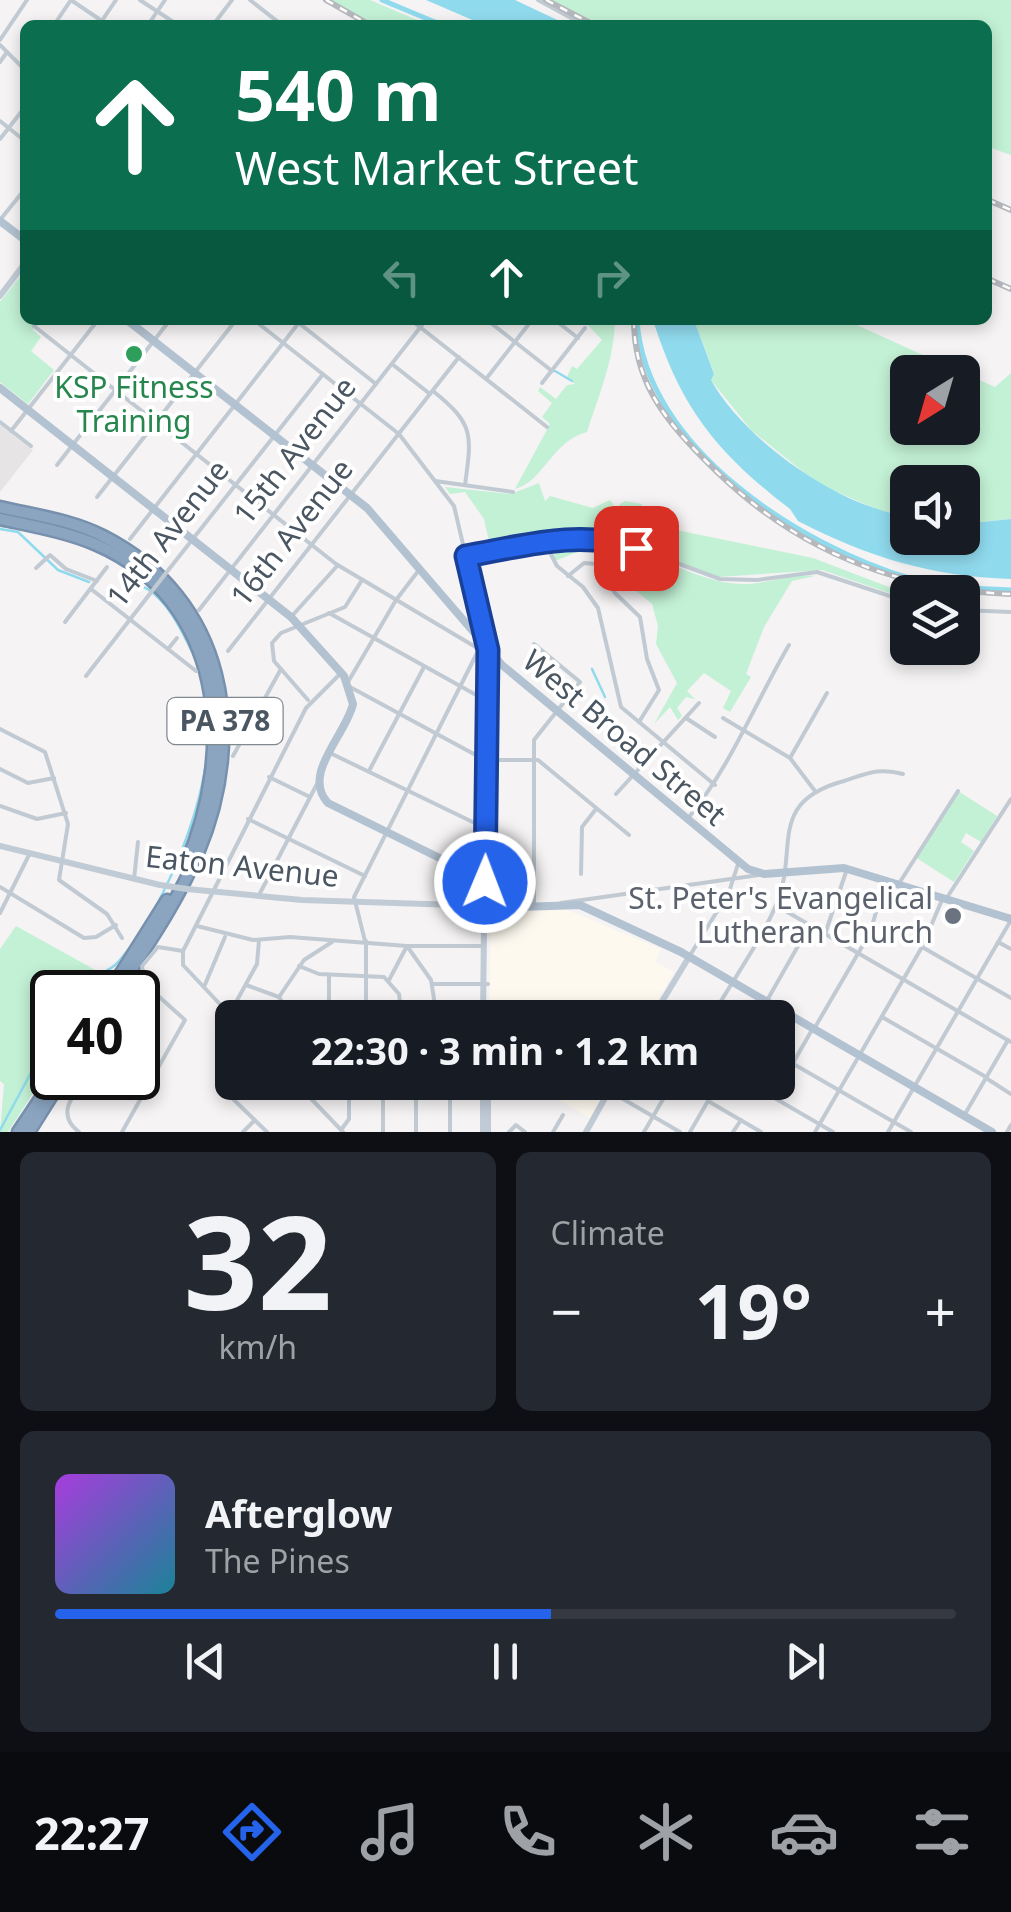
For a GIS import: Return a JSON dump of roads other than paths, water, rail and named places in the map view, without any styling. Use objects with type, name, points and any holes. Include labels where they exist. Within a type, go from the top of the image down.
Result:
[{"type":"highway","name":"PA 378","points":[[0,506],[102,536],[147,566],[172,591],[202,634],[223,704],[223,772],[198,852],[173,904],[132,970]]},
{"type":"highway","name":"PA 378","points":[[0,519],[97,545],[146,576],[188,627],[212,690],[216,756],[207,805],[179,880],[123,970]]},
{"type":"highway","points":[[18,1132],[39,1100]]},
{"type":"highway","points":[[28,1132],[49,1100]]},
{"type":"main road","points":[[0,221],[20,236]]},
{"type":"main road","name":"West Broad Street","points":[[133,325],[351,496],[478,632],[483,652],[741,864],[767,874]]},
{"type":"main road","points":[[0,388],[300,625],[342,672],[349,685],[351,711],[318,784],[328,803],[473,875],[516,908],[564,907],[595,914]]},
{"type":"main road","points":[[767,874],[785,877],[847,869],[1011,920]]},
{"type":"main road","points":[[516,908],[561,903],[595,914],[689,956],[764,1000]]},
{"type":"main road","points":[[795,1017],[992,1132]]},
{"type":"street","points":[[20,64],[0,43],[28,0]]},
{"type":"street","points":[[71,0],[98,20]]},
{"type":"street","points":[[140,0],[170,20]]},
{"type":"street","points":[[151,20],[164,0]]},
{"type":"street","points":[[216,20],[232,0]]},
{"type":"street","points":[[250,0],[271,20]]},
{"type":"street","points":[[538,0],[575,20]]},
{"type":"street","points":[[0,62],[7,52]]},
{"type":"street","points":[[0,139],[20,113]]},
{"type":"street","points":[[0,121],[20,137]]},
{"type":"street","points":[[0,221],[20,195]]},
{"type":"street","points":[[0,296],[20,270]]},
{"type":"street","points":[[35,325],[338,565],[483,652],[486,1000]]},
{"type":"street","points":[[12,432],[94,325]]},
{"type":"street","points":[[56,465],[166,325]]},
{"type":"street","points":[[97,497],[232,325]]},
{"type":"street","points":[[260,325],[399,434],[455,508],[478,632]]},
{"type":"street","points":[[130,539],[295,325]]},
{"type":"street","points":[[303,325],[376,384]]},
{"type":"street","points":[[418,325],[547,427]]},
{"type":"street","points":[[494,325],[552,371]]},
{"type":"street","points":[[486,379],[528,325]]},
{"type":"street","points":[[561,325],[578,338]]},
{"type":"street","name":"15th Avenue","points":[[199,610],[421,327]]},
{"type":"street","points":[[542,383],[585,328]]},
{"type":"street","name":"16th Avenue","points":[[228,651],[458,357]]},
{"type":"street","points":[[392,364],[460,413],[468,427],[465,485]]},
{"type":"street","name":"14th Avenue","points":[[86,676],[322,374]]},
{"type":"street","points":[[0,422],[30,446]]},
{"type":"street","name":"16th Avenue","points":[[392,444],[406,443]]},
{"type":"street","points":[[435,481],[512,492]]},
{"type":"street","points":[[466,556],[544,541],[621,543],[730,580],[826,573],[890,597]]},
{"type":"street","points":[[544,541],[552,561],[587,592],[600,614],[620,707],[715,785]]},
{"type":"street","points":[[36,568],[46,559],[97,580]]},
{"type":"street","points":[[568,576],[584,562],[597,564],[616,593],[640,617],[646,660],[659,690],[639,722]]},
{"type":"street","points":[[290,617],[338,565]]},
{"type":"street","points":[[65,622],[108,567]]},
{"type":"street","points":[[419,570],[372,639],[349,685],[486,760],[534,760],[629,835]]},
{"type":"street","points":[[310,702],[272,657],[272,643],[280,634],[347,605],[362,580]]},
{"type":"street","points":[[91,589],[196,671]]},
{"type":"street","points":[[980,611],[1011,612]]},
{"type":"street","points":[[329,613],[486,700]]},
{"type":"street","points":[[168,650],[177,638]]},
{"type":"street","points":[[534,644],[580,684],[535,738],[534,906]]},
{"type":"street","points":[[687,820],[715,785],[789,645]]},
{"type":"street","points":[[366,1000],[366,941],[354,901],[436,734],[483,652]]},
{"type":"street","points":[[368,772],[424,668]]},
{"type":"street","points":[[233,756],[281,669]]},
{"type":"street","points":[[217,1000],[182,963],[182,951],[310,702],[342,672]]},
{"type":"street","points":[[790,758],[827,693]]},
{"type":"street","points":[[616,794],[699,702]]},
{"type":"street","points":[[686,718],[716,737]]},
{"type":"street","points":[[723,718],[790,758],[815,791]]},
{"type":"street","points":[[0,729],[44,749],[66,813],[68,828],[60,863],[63,885],[104,912],[122,938]]},
{"type":"street","points":[[330,752],[486,829]]},
{"type":"street","points":[[0,769],[28,783],[54,778]]},
{"type":"street","points":[[721,1000],[776,906],[785,877],[788,824],[815,791],[875,770],[903,774]]},
{"type":"street","points":[[269,778],[311,797]]},
{"type":"street","points":[[259,896],[318,784]]},
{"type":"street","points":[[898,885],[958,790]]},
{"type":"street","points":[[815,1132],[922,946],[944,899],[1011,800]]},
{"type":"street","points":[[0,806],[37,820],[66,813]]},
{"type":"street","points":[[581,874],[582,826],[597,808]]},
{"type":"street","points":[[248,819],[365,876]]},
{"type":"street","points":[[134,879],[138,842]]},
{"type":"street","name":"Eaton Avenue","points":[[0,846],[29,856],[187,890],[516,908]]},
{"type":"street","points":[[0,913],[29,856]]},
{"type":"street","points":[[663,1000],[741,864]]},
{"type":"street","points":[[473,875],[486,866]]},
{"type":"street","points":[[825,934],[847,869]]},
{"type":"street","points":[[561,903],[767,874]]},
{"type":"street","points":[[795,1061],[870,933],[885,881]]},
{"type":"street","points":[[0,887],[84,938],[96,937],[116,925]]},
{"type":"street","points":[[776,906],[1009,1041],[964,1116]]},
{"type":"street","points":[[486,984],[487,907]]},
{"type":"street","points":[[888,1132],[1011,920]]},
{"type":"street","points":[[197,926],[225,936],[259,940],[290,937],[407,946],[484,946]]},
{"type":"street","points":[[767,1000],[810,926]]},
{"type":"street","points":[[204,986],[225,936]]},
{"type":"street","points":[[238,1000],[257,964],[259,940]]},
{"type":"street","points":[[246,984],[279,998],[299,966],[332,942]]},
{"type":"street","points":[[998,942],[1011,949]]},
{"type":"street","points":[[142,970],[155,948],[168,946],[182,951]]},
{"type":"street","points":[[389,980],[407,946]]},
{"type":"street","points":[[407,946],[433,984],[435,1000]]},
{"type":"street","points":[[922,946],[1011,998]]},
{"type":"street","points":[[299,966],[330,975],[366,975],[389,980],[400,1000]]},
{"type":"street","points":[[329,1000],[330,975]]},
{"type":"street","points":[[433,984],[486,984]]},
{"type":"street","points":[[160,995],[185,1020],[160,1064]]},
{"type":"street","points":[[882,1016],[1011,1094]]},
{"type":"street","points":[[795,1065],[911,1132]]},
{"type":"street","points":[[72,1100],[66,1110],[68,1122],[79,1132]]},
{"type":"street","points":[[122,1132],[140,1100]]},
{"type":"street","points":[[234,1100],[266,1132]]},
{"type":"street","points":[[312,1100],[342,1131],[348,1121],[349,1100]]},
{"type":"street","points":[[382,1100],[383,1132]]},
{"type":"street","points":[[416,1100],[416,1132]]},
{"type":"street","points":[[450,1100],[450,1132]]},
{"type":"street","points":[[485,1100],[485,1132]]},
{"type":"street","points":[[598,1132],[587,1130],[605,1100]]},
{"type":"street","points":[[626,1100],[680,1132]]},
{"type":"street","points":[[644,1132],[664,1100]]},
{"type":"street","points":[[777,1100],[832,1132]]},
{"type":"street","points":[[690,1132],[708,1101],[762,1132]]},
{"type":"street","points":[[553,1132],[563,1115]]},
{"type":"street","points":[[243,1132],[255,1120]]},
{"type":"street","points":[[734,1132],[740,1120]]},
{"type":"street","points":[[1007,1132],[1011,1125]]},
{"type":"street","points":[[510,1132],[516,1126],[525,1132]]},
{"type":"water","points":[[426,0],[515,0],[557,20],[472,20]]},
{"type":"water","points":[[655,325],[696,325],[714,374],[711,380],[746,425],[824,485],[890,512],[890,555],[980,555],[980,522],[1011,519],[1011,579],[954,574],[901,563],[798,521],[790,509],[722,448],[689,404]]},
{"type":"waterway","points":[[382,0],[430,20]]},
{"type":"waterway","points":[[638,325],[647,367],[668,410],[699,450],[736,486],[779,517],[869,564],[912,579],[1011,590]]},
{"type":"waterway","points":[[555,371],[572,381]]},
{"type":"waterway","points":[[0,529],[18,532],[58,570],[89,582]]},
{"type":"waterway","points":[[135,584],[146,588],[165,605],[197,662]]},
{"type":"waterway","points":[[592,669],[605,697]]},
{"type":"waterway","points":[[595,709],[600,703]]},
{"type":"waterway","points":[[108,970],[135,940],[164,891],[196,807],[207,754]]},
{"type":"waterway","points":[[0,1130],[30,1075]]},
{"type":"railway","points":[[326,0],[361,20]]},
{"type":"railway","points":[[546,0],[584,20]]},
{"type":"railway","points":[[992,202],[1011,210]]},
{"type":"railway","points":[[992,281],[1011,289]]},
{"type":"railway","points":[[634,325],[645,380],[664,413],[704,459],[770,516],[843,558],[882,572],[966,591],[1011,594]]},
{"type":"place","name":"KSP Fitness Training","points":[[134,354]]},
{"type":"place","name":"St. Peter's Evangelical Lutheran Church","points":[[953,916]]}]
